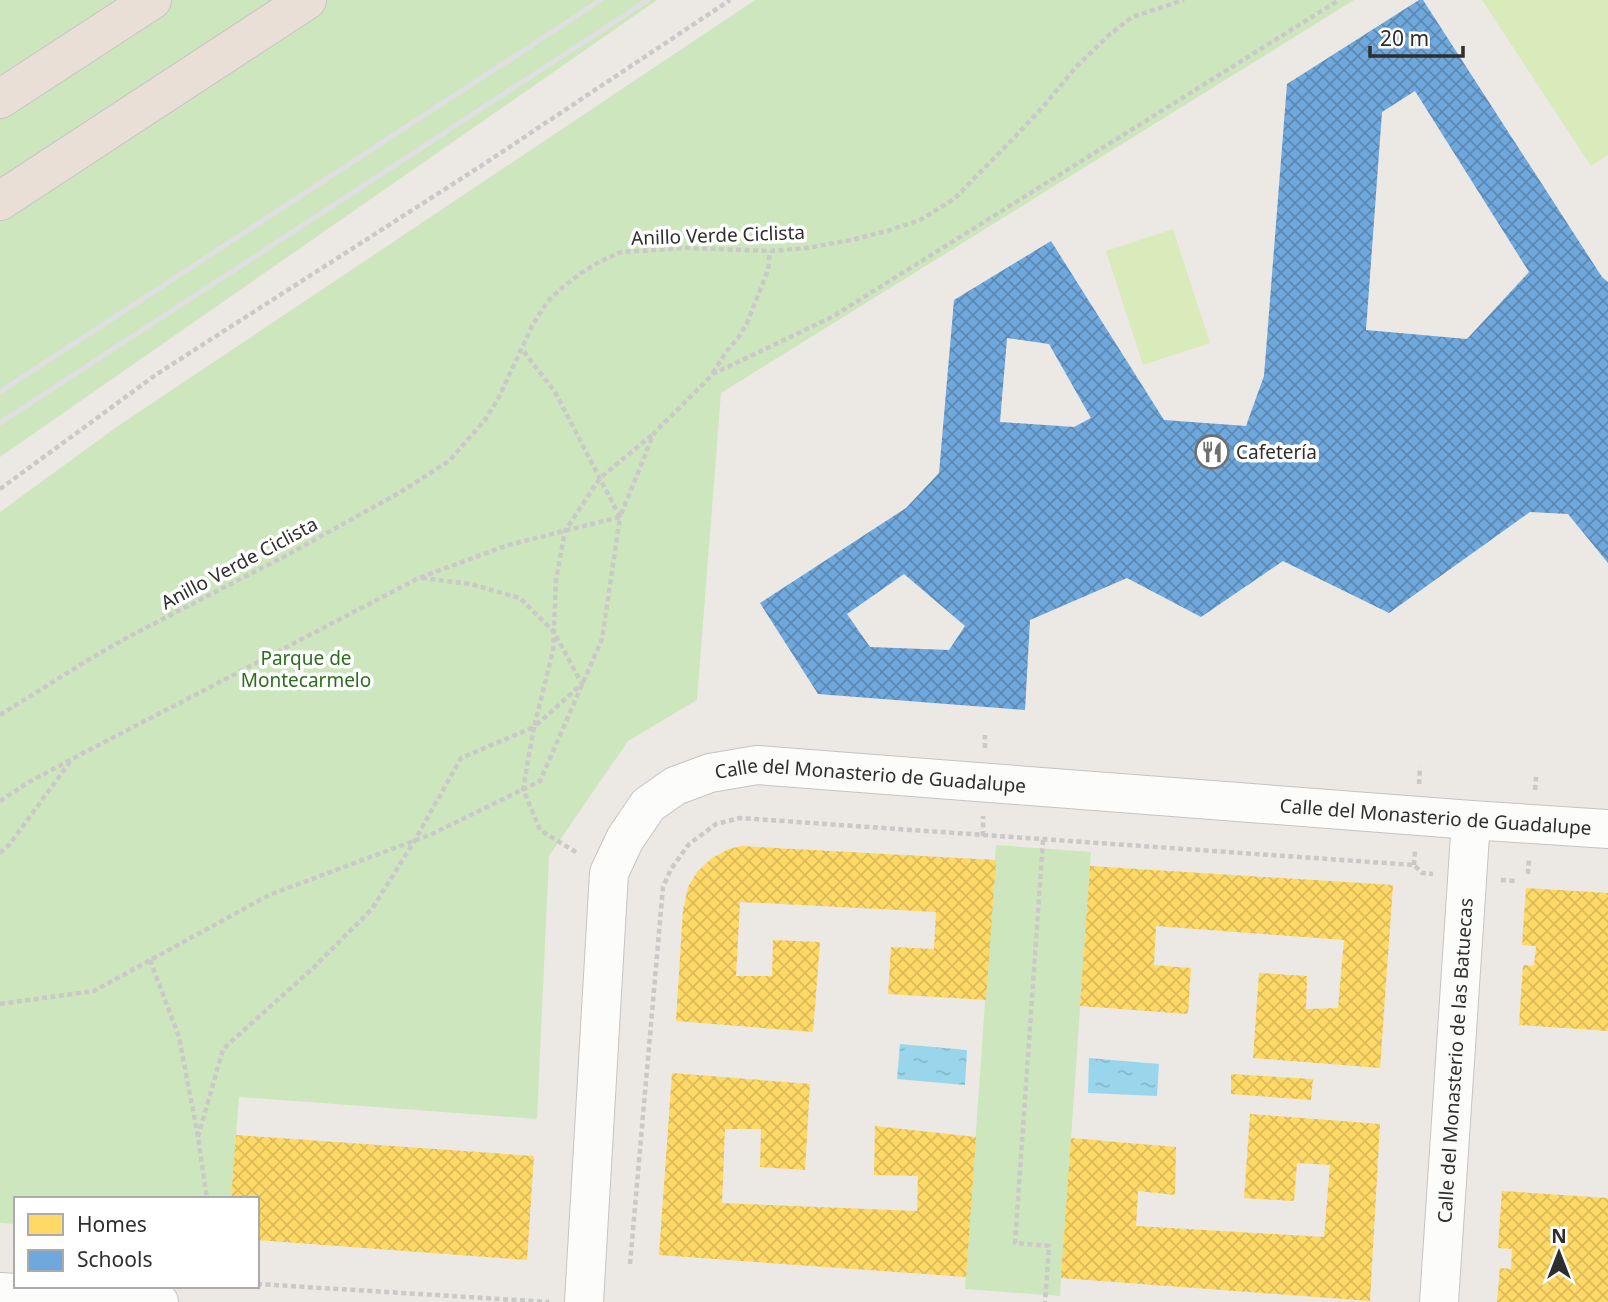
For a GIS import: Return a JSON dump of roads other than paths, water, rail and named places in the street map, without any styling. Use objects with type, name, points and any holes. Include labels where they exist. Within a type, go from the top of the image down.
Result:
[{"type":"highway","points":[[0,99],[152,0]]},
{"type":"highway","points":[[0,201],[307,0]]},
{"type":"street","name":"Calle del Monasterio de Guadalupe","points":[[584,1302],[609,873],[625,839],[648,805],[675,786],[710,773],[757,765],[1608,829]]},
{"type":"street","name":"Calle del Monasterio de las Batuecas","points":[[1438,1302],[1471,820]]},
{"type":"street","points":[[0,1292],[159,1302]]},
{"type":"water","points":[[900,1044],[967,1050],[965,1085],[897,1079]]},
{"type":"water","points":[[1089,1058],[1159,1064],[1157,1096],[1088,1093]]},
{"type":"railway","points":[[0,392],[601,0]]},
{"type":"railway","points":[[0,423],[648,0]]},
{"type":"place","name":"Cafetería","points":[[1212,452]]},
{"type":"park label","name":"Parque de Montecarmelo","points":[[306,669]]}]
